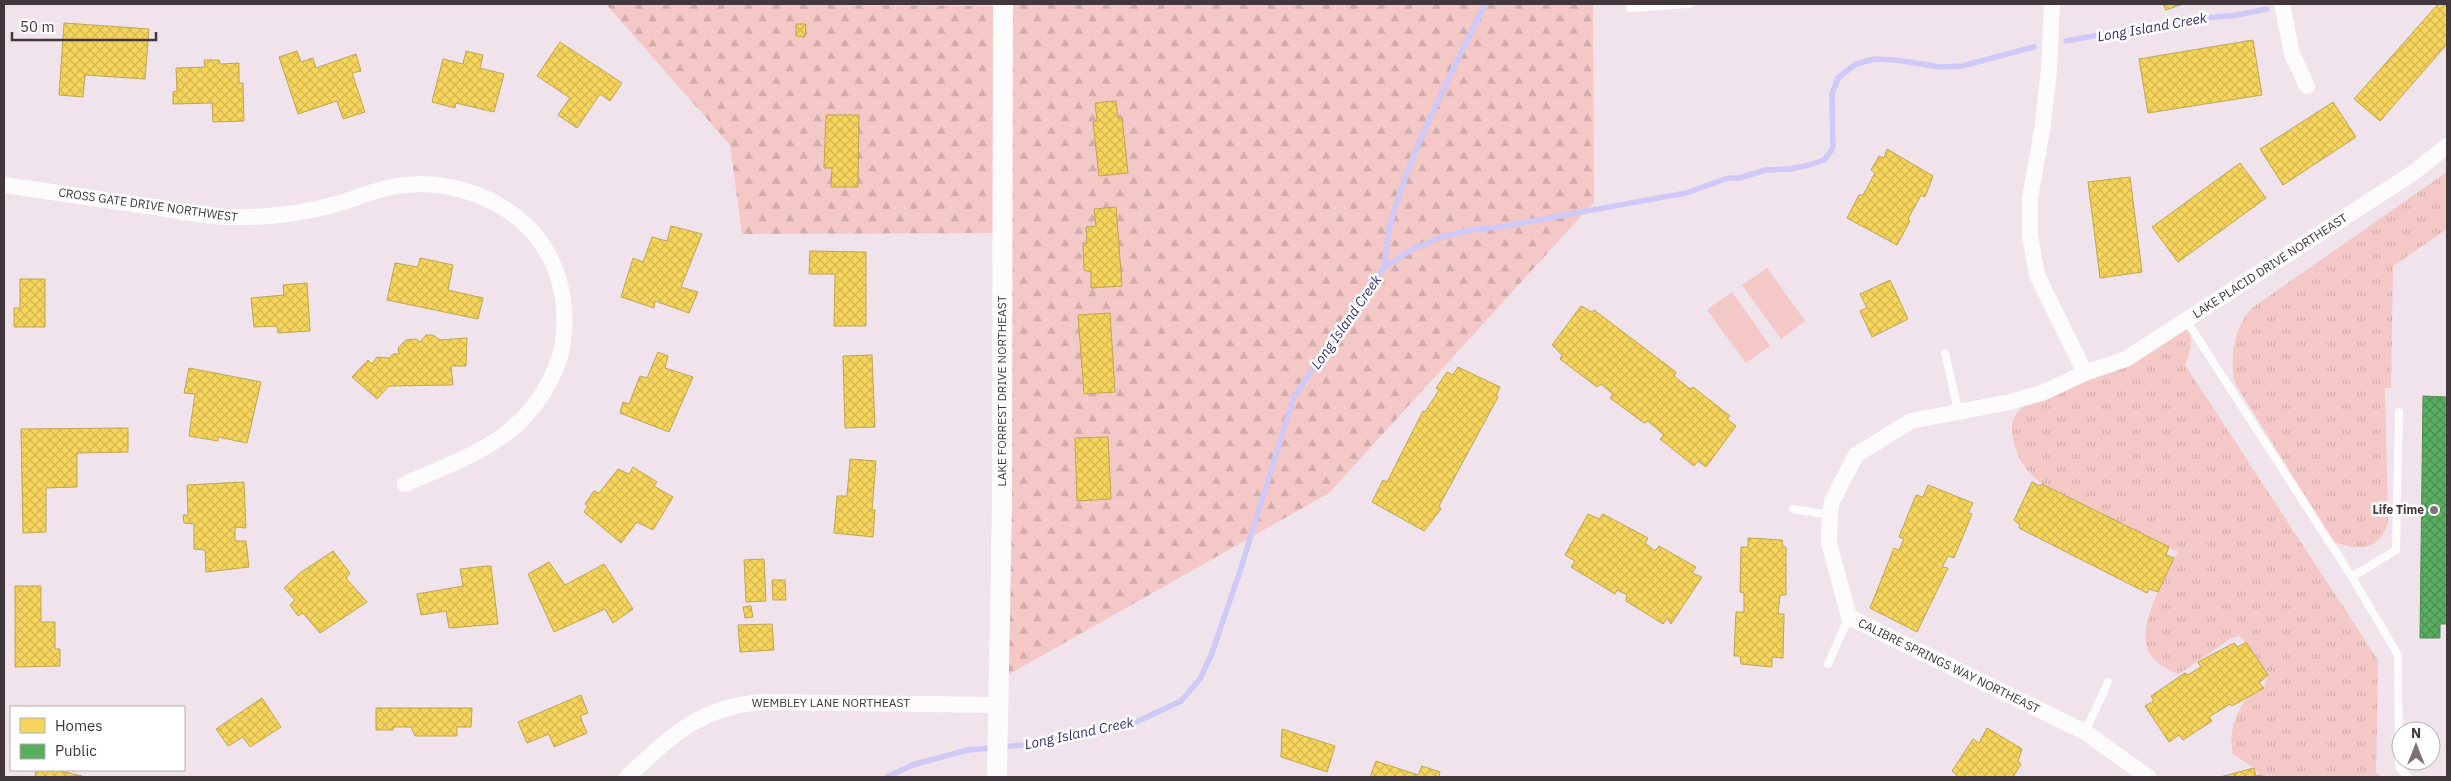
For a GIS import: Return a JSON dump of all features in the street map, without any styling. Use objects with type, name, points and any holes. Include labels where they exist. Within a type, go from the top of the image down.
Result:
[{"type":"street","name":"LAKE FORREST DRIVE NORTHEAST","points":[[997,775],[1002,506],[1003,4]]},
{"type":"street","points":[[2052,4],[2048,79],[2042,131],[2030,198],[2030,236],[2037,275],[2085,373]]},
{"type":"street","points":[[2282,4],[2292,54],[2307,86]]},
{"type":"street","name":"LAKE PLACID DRIVE NORTHEAST","points":[[2085,373],[2126,359],[2413,173],[2447,146]]},
{"type":"street","name":"CROSS GATE DRIVE NORTHWEST","points":[[4,185],[227,218],[266,217],[299,213],[336,204],[383,189],[414,184],[441,185],[462,189],[505,208],[522,221],[537,238],[550,257],[559,277],[564,299],[565,320],[564,342],[557,367],[538,403],[524,420],[508,433],[483,449],[405,484]]},
{"type":"street","name":"CALIBRE SPRINGS WAY NORTHEAST","points":[[2085,373],[2042,393],[2010,402],[1911,420],[1856,455],[1832,500],[1830,544],[1849,617],[2085,732],[2148,777]]},
{"type":"street","name":"WEMBLEY LANE NORTHEAST","points":[[627,777],[690,722],[715,710],[740,704],[761,702],[998,704]]},
{"type":"lane","points":[[1630,8],[1689,4]]},
{"type":"lane","points":[[2186,320],[2352,577],[2398,655],[2399,767],[2408,777]]},
{"type":"lane","points":[[1944,353],[1958,410]]},
{"type":"lane","points":[[2352,577],[2396,550],[2399,412]]},
{"type":"lane","points":[[1793,508],[1830,515]]},
{"type":"lane","points":[[1828,664],[1849,617]]},
{"type":"lane","points":[[2085,732],[2108,682]]},
{"type":"green space","points":[[606,4],[1008,6],[1008,4],[1593,4],[1594,202],[1329,493],[997,681],[1004,233],[742,234],[730,145]]},
{"type":"green space","points":[[2447,172],[2447,229],[2393,266],[2391,388],[2385,388],[2388,523],[2379,539],[2373,544],[2360,547],[2343,545],[2334,542],[2235,383],[2233,373],[2234,343],[2241,324],[2252,308]]},
{"type":"green space","points":[[1767,268],[1805,321],[1781,339],[1742,285]]},
{"type":"green space","points":[[1732,292],[1770,346],[1746,363],[1707,310]]},
{"type":"green space","points":[[2186,320],[2191,342],[2185,365],[2378,660],[2376,772],[2381,777],[2262,777],[2254,768],[2233,754],[2232,732],[2239,711],[2249,696],[2264,688],[2268,675],[2243,639],[2238,636],[2230,639],[2179,674],[2158,663],[2150,655],[2146,644],[2147,622],[2161,584],[2178,552],[2042,484],[2028,471],[2019,457],[2014,445],[2013,421],[2018,412],[2031,400]]},
{"type":"building: Homes","points":[[2163,4],[2183,4],[2166,10]]},
{"type":"building: Homes","points":[[2438,4],[2447,4],[2447,44],[2380,121],[2354,99]]},
{"type":"building: Homes","points":[[64,23],[149,29],[145,79],[85,75],[83,97],[59,95]]},
{"type":"building: Homes","points":[[796,24],[806,24],[805,37],[796,36]]},
{"type":"building: Homes","points":[[2253,40],[2262,95],[2148,113],[2139,59]]},
{"type":"building: Homes","points":[[560,42],[622,83],[610,101],[600,94],[577,128],[558,115],[570,98],[537,76]]},
{"type":"building: Homes","points":[[297,51],[301,62],[313,58],[316,68],[356,54],[361,71],[352,73],[365,112],[343,119],[337,101],[298,114],[279,57]]},
{"type":"building: Homes","points":[[466,51],[483,55],[480,68],[504,74],[494,112],[456,103],[455,108],[432,102],[443,59],[463,64]]},
{"type":"building: Homes","points":[[204,60],[219,60],[220,64],[239,63],[239,83],[243,83],[244,121],[213,122],[212,103],[173,104],[173,92],[177,91],[176,68],[205,67]]},
{"type":"building: Homes","points":[[1116,101],[1118,118],[1122,117],[1128,173],[1099,176],[1093,122],[1097,121],[1095,103]]},
{"type":"building: Homes","points":[[2333,102],[2356,137],[2283,185],[2260,149]]},
{"type":"building: Homes","points":[[826,115],[859,115],[858,187],[831,187],[832,168],[824,168]]},
{"type":"building: Homes","points":[[1887,149],[1933,176],[1925,197],[1921,195],[1897,245],[1847,218],[1859,195],[1863,195],[1875,173],[1871,170],[1879,156],[1884,158]]},
{"type":"building: Homes","points":[[2240,163],[2266,198],[2178,262],[2152,227]]},
{"type":"building: Homes","points":[[2130,177],[2142,272],[2100,278],[2088,182]]},
{"type":"building: Homes","points":[[1116,207],[1122,286],[1091,288],[1091,272],[1084,270],[1083,243],[1087,243],[1086,227],[1096,226],[1094,209]]},
{"type":"building: Homes","points":[[671,226],[702,234],[681,287],[698,292],[689,313],[655,301],[654,308],[621,297],[633,258],[643,262],[652,237],[667,241]]},
{"type":"building: Homes","points":[[810,251],[866,252],[866,326],[834,326],[835,274],[809,274]]},
{"type":"building: Homes","points":[[420,258],[453,265],[448,290],[483,298],[478,319],[387,300],[395,263],[418,267]]},
{"type":"building: Homes","points":[[20,279],[45,279],[45,327],[14,327],[14,308],[20,308]]},
{"type":"building: Homes","points":[[1890,280],[1908,319],[1872,337],[1860,311],[1867,308],[1860,294]]},
{"type":"building: Homes","points":[[307,283],[310,331],[278,333],[277,326],[254,327],[251,298],[284,295],[283,285]]},
{"type":"building: Homes","points":[[1581,306],[1592,312],[1594,310],[1676,372],[1674,376],[1690,389],[1693,387],[1730,416],[1727,419],[1736,426],[1706,467],[1698,461],[1694,466],[1660,439],[1664,435],[1648,421],[1644,423],[1610,398],[1613,394],[1601,384],[1597,387],[1560,359],[1562,355],[1552,345]]},
{"type":"building: Homes","points":[[1110,313],[1115,392],[1084,394],[1078,315]]},
{"type":"building: Homes","points":[[426,335],[433,335],[440,340],[467,338],[466,366],[451,366],[453,385],[389,386],[377,399],[352,377],[368,360],[372,364],[377,357],[389,358],[393,354],[399,354],[398,348],[406,340],[416,339],[420,342]]},
{"type":"building: Homes","points":[[658,352],[668,356],[665,368],[693,377],[669,432],[620,413],[623,402],[629,404],[640,376],[647,378]]},
{"type":"building: Homes","points":[[872,355],[875,427],[845,428],[843,356]]},
{"type":"building: Homes","points":[[1458,367],[1500,387],[1496,396],[1498,397],[1439,506],[1441,509],[1424,531],[1372,502],[1383,480],[1387,482],[1423,411],[1425,412],[1439,390],[1436,388],[1447,372],[1453,375]]},
{"type":"building: Homes","points":[[189,368],[261,382],[247,443],[218,437],[218,441],[189,436],[195,394],[184,393]]},
{"type":"building: Homes","points":[[128,428],[128,452],[77,453],[77,487],[46,488],[46,532],[23,533],[21,429]]},
{"type":"building: Homes","points":[[1108,437],[1111,499],[1077,501],[1075,438]]},
{"type":"building: Homes","points":[[850,459],[876,461],[872,510],[875,510],[873,537],[834,533],[837,496],[847,496]]},
{"type":"building: Homes","points":[[633,467],[657,482],[654,486],[673,497],[653,530],[637,522],[621,543],[584,512],[588,506],[585,504],[594,491],[599,493],[618,469],[629,474]]},
{"type":"building: Homes","points":[[244,482],[246,528],[235,527],[235,541],[246,541],[249,567],[206,572],[205,550],[194,549],[194,524],[184,523],[183,515],[188,515],[187,485]]},
{"type":"building: Homes","points":[[2032,482],[2040,486],[2042,484],[2169,547],[2166,555],[2174,558],[2158,592],[2149,589],[2147,593],[2019,528],[2020,525],[2014,520]]},
{"type":"building: Homes","points":[[1928,485],[1973,503],[1968,513],[1972,514],[1954,558],[1948,556],[1942,567],[1948,568],[1917,632],[1870,608],[1894,548],[1899,550],[1904,539],[1899,537],[1916,495],[1923,497]]},
{"type":"building: Homes","points":[[1588,514],[1599,519],[1603,514],[1648,538],[1645,543],[1655,551],[1659,546],[1696,567],[1692,573],[1702,577],[1671,624],[1667,618],[1663,624],[1626,601],[1627,595],[1617,590],[1615,594],[1571,567],[1575,561],[1565,555]]},
{"type":"building: Homes","points":[[1748,538],[1782,540],[1783,547],[1786,547],[1786,595],[1780,595],[1778,614],[1784,614],[1783,658],[1772,657],[1772,667],[1741,664],[1740,656],[1734,656],[1736,612],[1744,612],[1744,593],[1740,592],[1741,547],[1748,547]]},
{"type":"building: Homes","points":[[333,551],[350,573],[346,578],[367,602],[320,633],[303,613],[298,616],[290,605],[295,600],[284,588],[300,573]]},
{"type":"building: Homes","points":[[764,559],[766,601],[746,602],[744,560]]},
{"type":"building: Homes","points":[[549,562],[565,585],[604,564],[633,609],[613,623],[605,609],[554,632],[528,574]]},
{"type":"building: Homes","points":[[491,566],[498,624],[449,628],[446,611],[421,615],[417,594],[463,586],[460,569]]},
{"type":"building: Homes","points":[[772,580],[785,580],[786,600],[773,600]]},
{"type":"building: Homes","points":[[15,586],[41,586],[41,622],[55,622],[55,649],[60,649],[60,666],[15,667]]},
{"type":"building: Homes","points":[[751,606],[753,617],[745,618],[743,607]]},
{"type":"building: Homes","points":[[772,624],[774,650],[740,652],[738,625]]},
{"type":"building: Homes","points":[[2246,642],[2268,675],[2259,683],[2264,688],[2232,706],[2230,704],[2209,717],[2212,721],[2183,740],[2179,735],[2169,742],[2145,706],[2154,701],[2151,696],[2185,673],[2188,675],[2201,667],[2198,662],[2234,643],[2238,647]]},
{"type":"building: Homes","points":[[581,695],[588,713],[580,716],[587,733],[554,747],[549,734],[527,743],[518,722]]},
{"type":"building: Homes","points":[[262,698],[281,727],[250,747],[243,737],[228,746],[216,729]]},
{"type":"building: Homes","points":[[376,708],[472,708],[471,727],[457,727],[457,736],[415,736],[411,727],[393,727],[393,730],[376,730]]},
{"type":"building: Homes","points":[[1987,728],[2022,749],[2018,761],[2021,764],[2013,777],[1956,777],[1957,775],[1952,771],[1973,739],[1979,743]]},
{"type":"building: Homes","points":[[1282,729],[1335,746],[1327,772],[1281,757]]},
{"type":"building: Homes","points":[[1376,761],[1418,775],[1422,766],[1440,772],[1439,777],[1370,777]]},
{"type":"building: Homes","points":[[2254,768],[2256,776],[2261,775],[2262,777],[2220,777]]},
{"type":"building: Homes","points":[[36,771],[60,771],[82,776],[35,777]]},
{"type":"building: Public","name":"Life Time","points":[[2423,396],[2447,397],[2447,624],[2440,624],[2440,638],[2420,638]]},
{"type":"waterway","points":[[1384,267],[1390,226],[1408,169],[1432,113],[1485,4]]},
{"type":"waterway","name":"Long Island Creek","points":[[2066,41],[2178,21],[2237,15],[2267,9]]},
{"type":"waterway","name":"Long Island Creek","points":[[887,777],[912,765],[968,750],[1025,745],[1132,724],[1181,701],[1200,679],[1212,653],[1241,568],[1294,396],[1384,267],[1415,248],[1442,237],[1470,230],[1499,227],[1686,193],[1728,178],[1739,178],[1766,170],[1790,169],[1824,160],[1833,148],[1832,94],[1838,78],[1856,64],[1874,59],[1896,60],[1940,67],[1962,66],[2034,47]]},
{"type":"place","name":"Life Time","points":[[2434,510]]}]
